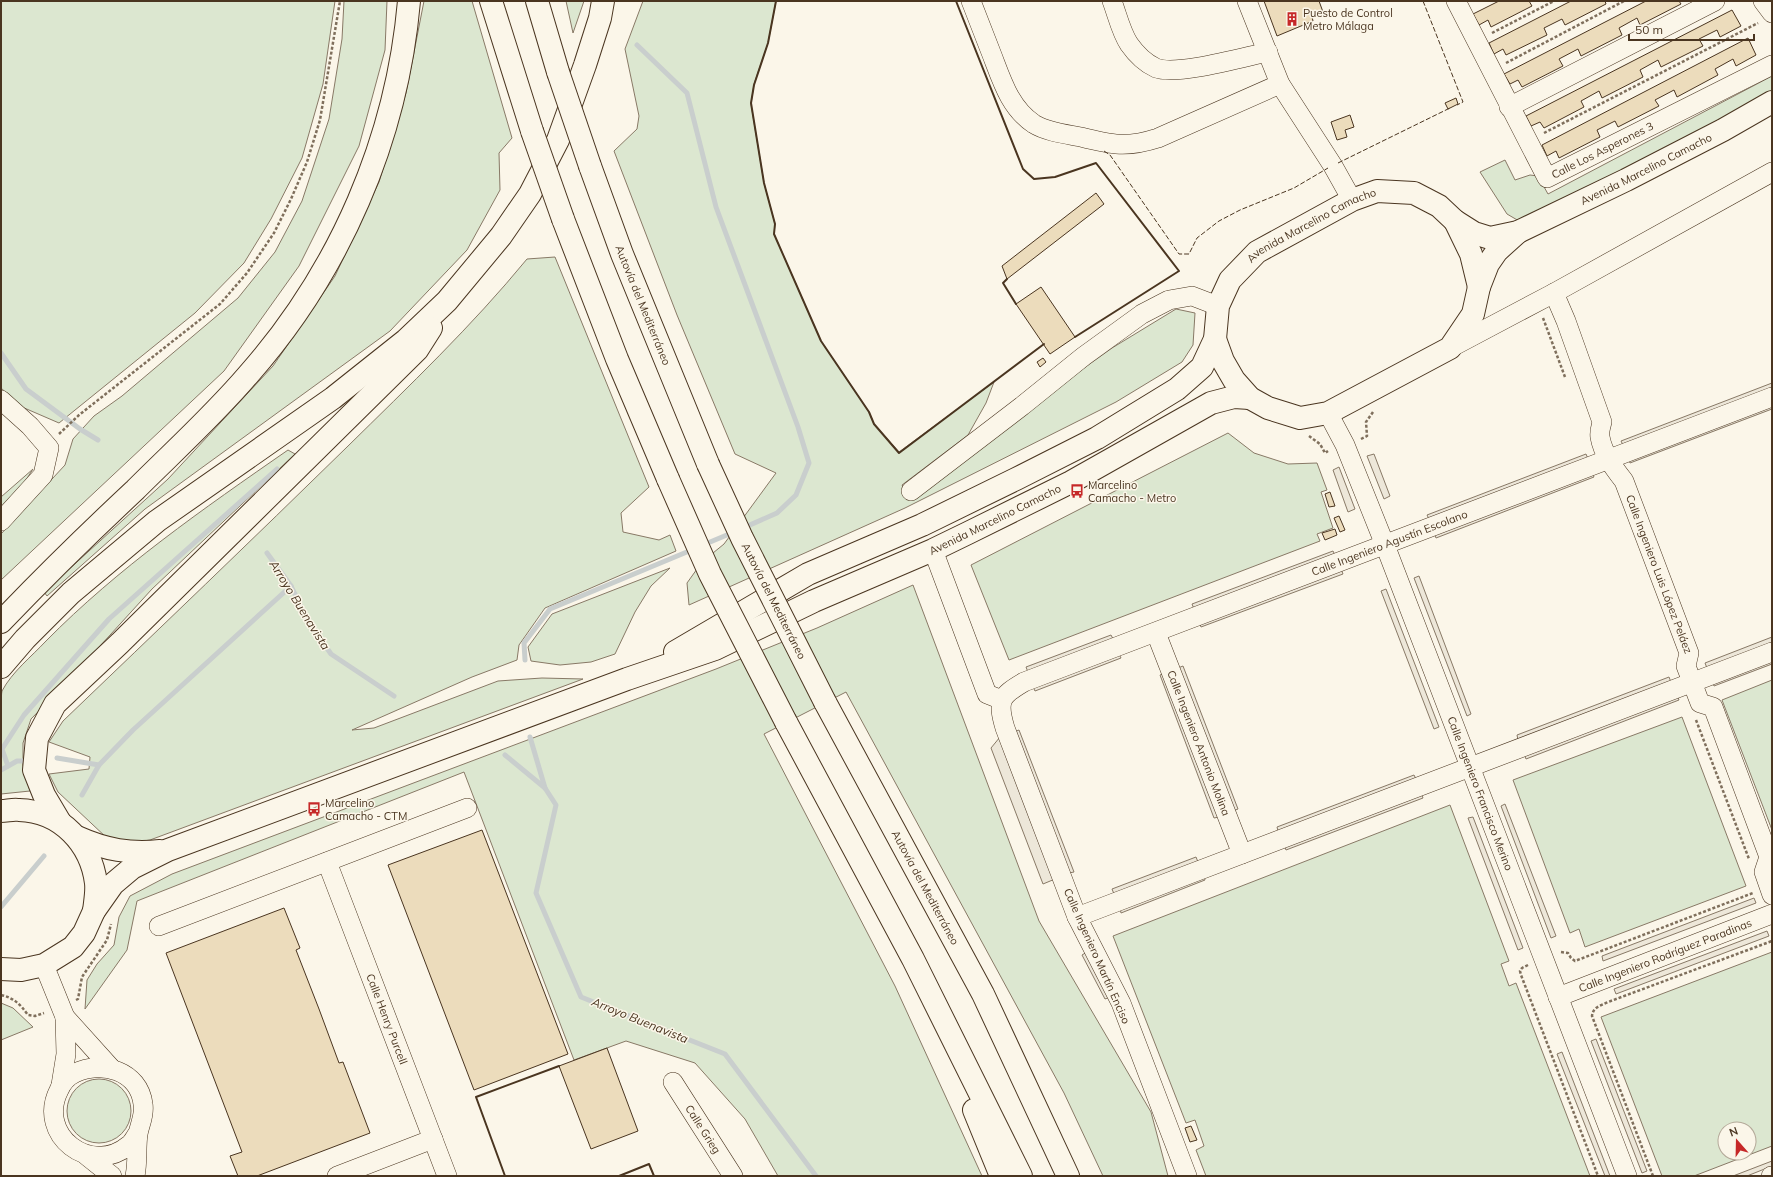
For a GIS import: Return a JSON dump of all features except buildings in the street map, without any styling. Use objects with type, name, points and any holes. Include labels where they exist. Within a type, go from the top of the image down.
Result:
[{"type":"main road","points":[[1,622],[77,545],[206,421],[250,374],[288,324],[317,281],[352,220],[375,159],[393,101],[406,40],[409,1]]},
{"type":"main road","points":[[491,1],[532,130],[563,219],[617,359],[710,574],[786,722],[913,959],[1021,1176]]},
{"type":"main road","name":"Autovía del Mediterráneo","points":[[537,1],[558,72],[590,166],[625,261],[708,464],[752,559],[825,702],[982,994],[1068,1176]]},
{"type":"main road","points":[[1,667],[25,639],[72,593],[157,521],[333,398],[406,340],[447,301],[501,236],[530,194],[558,140],[585,65],[600,18],[603,1]]},
{"type":"main road","name":"Avenida Marcelino Camacho","points":[[627,679],[808,574],[922,526],[1097,438],[1177,389],[1202,367],[1215,338],[1218,306],[1230,280],[1257,252],[1352,200],[1377,191],[1414,193],[1439,206],[1455,221],[1474,233],[1490,238],[1518,232],[1626,180],[1723,130],[1772,102]]},
{"type":"main road","name":"Avenida Marcelino Camacho","points":[[1455,221],[1471,254],[1479,287]]},
{"type":"main road","name":"Avenida Marcelino Camacho","points":[[1215,338],[1223,361],[1230,374],[1250,398],[1268,408],[1300,418],[1328,413],[1450,348],[1473,314],[1479,287],[1488,264],[1497,251],[1518,232]]},
{"type":"main road","points":[[94,911],[96,885],[90,857],[77,838],[60,822],[44,795],[34,770],[36,738],[55,704],[120,643],[417,350],[447,301]]},
{"type":"main road","name":"Avenida Marcelino Camacho","points":[[933,550],[1072,482],[1211,402],[1234,397],[1250,398]]},
{"type":"main road","points":[[1,600],[28,573],[77,545]]},
{"type":"main road","points":[[1,969],[21,970],[44,965],[73,947],[84,933],[94,911],[113,884],[132,868],[168,850],[627,679],[715,649],[814,601],[933,550]]},
{"type":"main road","points":[[1,812],[19,810],[36,812],[60,822]]},
{"type":"main road","points":[[77,838],[111,850],[138,853],[168,850]]},
{"type":"main road","points":[[913,959],[1000,1176]]},
{"type":"street","points":[[971,1],[1006,91],[1014,105],[1025,117],[1049,130],[1112,144],[1125,145],[1142,143],[1158,138],[1280,84]]},
{"type":"street","points":[[1112,1],[1128,42],[1145,61],[1157,68],[1185,70],[1268,52]]},
{"type":"street","points":[[1247,1],[1280,84],[1333,166],[1352,200]]},
{"type":"street","name":"Calle Los Asperones 3","points":[[1456,1],[1509,107],[1547,178],[1772,65]]},
{"type":"street","points":[[1509,107],[1715,1]]},
{"type":"street","points":[[1450,348],[1554,293],[1772,172]]},
{"type":"street","name":"Calle Ingeniero Luis López Peláez","points":[[1554,293],[1566,321],[1602,422],[1600,436],[1608,460],[1624,481],[1689,652],[1686,666],[1700,703],[1713,707],[1769,857],[1764,872],[1772,895]]},
{"type":"street","points":[[911,491],[1022,406],[1084,356],[1142,314],[1169,300],[1192,296],[1218,306]]},
{"type":"street","name":"Calle Ingeniero Agustín Escolano","points":[[1005,695],[1024,682],[1772,397]]},
{"type":"street","points":[[1,400],[30,426],[49,448],[43,475],[1,521]]},
{"type":"street","name":"Calle Ingeniero Francisco Merino","points":[[1328,413],[1345,445],[1385,545],[1626,1176]]},
{"type":"street","name":"Avenida Marcelino Camacho","points":[[933,550],[987,694],[1005,695]]},
{"type":"street","name":"Calle Ingeniero Antonio Molina","points":[[1156,632],[1242,854]]},
{"type":"street","points":[[1077,917],[1772,652]]},
{"type":"street","name":"Calle Ingeniero Martín Enciso","points":[[1005,695],[1000,713],[1005,728],[1077,917],[1121,1003],[1187,1176]]},
{"type":"street","points":[[159,926],[466,808]]},
{"type":"street","name":"Calle Henry Purcell","points":[[327,862],[447,1176]]},
{"type":"street","name":"Calle Ingeniero Rodríguez Paradinas","points":[[1558,997],[1772,914]]},
{"type":"street","points":[[44,965],[65,1016],[111,1068]]},
{"type":"street","points":[[62,1085],[66,1054],[65,1016]]},
{"type":"street","points":[[112,1176],[87,1156],[74,1150],[62,1140],[55,1127],[53,1113],[55,1098],[62,1085],[72,1074],[85,1068],[101,1066],[116,1069],[128,1077],[138,1089],[143,1103],[143,1119],[138,1133],[135,1176]]},
{"type":"street","name":"Calle Grieg","points":[[673,1082],[733,1176]]},
{"type":"street","points":[[87,1156],[102,1157],[115,1154],[129,1145],[138,1133]]},
{"type":"street","points":[[337,1176],[433,1139]]},
{"type":"path","points":[[64,428],[220,304],[247,272],[274,233],[292,199],[307,162],[320,120],[340,1]]},
{"type":"path","points":[[1476,42],[1554,1]]},
{"type":"path","points":[[1491,71],[1624,1]]},
{"type":"path","points":[[1528,142],[1767,11]]},
{"type":"path","points":[[1653,1176],[1592,1016],[1592,1012],[1595,1008],[1608,1002],[1772,941]]},
{"type":"green space","points":[[1,1],[335,1],[323,84],[302,158],[271,219],[244,263],[195,313],[59,423],[22,407],[1,388]]},
{"type":"green space","points":[[344,1],[387,1],[385,50],[359,146],[299,266],[224,371],[1,580],[1,534],[65,465],[73,439],[94,416],[122,396],[238,298],[275,252],[302,201],[329,119],[342,39]]},
{"type":"green space","points":[[424,1],[472,1],[512,138],[499,153],[500,190],[467,250],[390,331],[145,509],[47,596],[44,592],[168,479],[273,366],[335,276],[379,182],[406,93]]},
{"type":"green space","points":[[566,1],[584,1],[573,33]]},
{"type":"green space","points":[[643,1],[776,1],[768,43],[754,84],[751,104],[764,183],[775,224],[774,234],[821,341],[869,412],[874,424],[899,452],[994,382],[986,403],[968,435],[902,485],[910,498],[1038,401],[1112,348],[1176,309],[1195,313],[1193,345],[1182,362],[1116,402],[905,508],[689,605],[687,583],[702,562],[724,544],[776,473],[735,454],[677,315],[614,151],[637,129],[639,116],[625,49]]},
{"type":"green space","points":[[1772,76],[1772,91],[1623,172],[1519,221],[1507,214],[1480,172],[1505,160],[1515,180],[1530,175],[1538,176],[1548,194]]},
{"type":"green space","points":[[555,257],[649,487],[621,513],[623,532],[659,540],[670,535],[676,551],[545,608],[519,645],[517,660],[472,677],[352,730],[374,728],[498,681],[542,678],[583,679],[150,840],[137,842],[108,839],[58,792],[49,774],[89,769],[90,757],[49,742],[63,721],[417,378],[462,332],[527,259]]},
{"type":"green space","points":[[1228,433],[1254,453],[1288,464],[1317,463],[1327,490],[1321,492],[1333,528],[1317,534],[1320,541],[1009,660],[971,565]]},
{"type":"green space","points":[[288,450],[295,454],[152,589],[69,680],[31,719],[23,743],[23,765],[30,791],[1,794],[1,697],[2,691],[11,677],[74,614],[132,564],[224,494]]},
{"type":"green space","points":[[33,469],[24,483],[1,507],[1,497]]},
{"type":"green space","points":[[670,568],[651,586],[635,612],[615,654],[591,662],[560,665],[531,661],[528,647],[552,614]]},
{"type":"green space","points":[[913,585],[1039,921],[1151,1112],[1168,1176],[1103,1176],[1064,1093],[846,692],[764,734],[895,986],[982,1176],[778,1176],[745,1119],[695,1063],[626,1041],[574,1060],[464,772],[137,901],[127,950],[85,1009],[87,980],[97,964],[114,945],[119,917],[130,896],[172,874],[716,669],[817,628]]},
{"type":"green space","points":[[1772,680],[1772,830],[1722,700]]},
{"type":"green space","points":[[1682,717],[1746,886],[1585,947],[1579,929],[1570,933],[1513,780]]},
{"type":"green space","points":[[1450,805],[1509,961],[1501,964],[1509,986],[1516,983],[1590,1176],[1206,1176],[1196,1150],[1204,1146],[1195,1120],[1186,1123],[1113,936]]},
{"type":"green space","points":[[1772,952],[1772,1146],[1757,1152],[1757,1121],[1717,1121],[1717,1161],[1733,1161],[1694,1176],[1662,1176],[1601,1017]]},
{"type":"green space","points":[[1,1003],[13,1008],[33,1027],[1,1040]]},
{"type":"green space","points":[[93,1079],[105,1079],[122,1088],[129,1099],[131,1111],[129,1123],[122,1134],[105,1143],[93,1143],[81,1138],[72,1129],[67,1117],[67,1105],[72,1093],[81,1084]]},
{"type":"shaded area","points":[[1772,383],[1772,388],[1623,445],[1621,441]]},
{"type":"shaded area","points":[[1772,404],[1772,409],[1630,463],[1628,459]]},
{"type":"shaded area","points":[[1374,454],[1390,496],[1384,499],[1367,456]]},
{"type":"shaded area","points":[[1586,454],[1588,459],[1429,519],[1427,515]]},
{"type":"shaded area","points":[[1339,467],[1355,509],[1348,512],[1333,470]]},
{"type":"shaded area","points":[[1592,473],[1594,477],[1436,538],[1434,533]]},
{"type":"shaded area","points":[[1333,551],[1335,555],[1194,609],[1192,604]]},
{"type":"shaded area","points":[[1341,569],[1343,574],[1201,627],[1199,622]]},
{"type":"shaded area","points":[[1419,576],[1471,714],[1467,716],[1414,578]]},
{"type":"shaded area","points":[[1386,589],[1439,727],[1434,729],[1381,591]]},
{"type":"shaded area","points":[[1111,635],[1113,639],[1028,672],[1026,667]]},
{"type":"shaded area","points":[[1772,637],[1772,643],[1707,668],[1705,663]]},
{"type":"shaded area","points":[[1119,654],[1121,658],[1035,691],[1033,687]]},
{"type":"shaded area","points":[[1772,659],[1772,664],[1714,686],[1712,682]]},
{"type":"shaded area","points":[[1183,666],[1238,809],[1233,811],[1178,668]]},
{"type":"shaded area","points":[[1165,673],[1219,817],[1214,818],[1160,675]]},
{"type":"shaded area","points":[[1669,677],[1671,682],[1518,740],[1517,735]]},
{"type":"shaded area","points":[[1677,695],[1679,700],[1526,759],[1524,754]]},
{"type":"shaded area","points":[[1019,730],[1074,872],[1069,873],[1014,732]]},
{"type":"shaded area","points":[[1000,737],[1055,879],[1043,884],[991,748]]},
{"type":"shaded area","points":[[1414,775],[1416,779],[1278,831],[1277,827]]},
{"type":"shaded area","points":[[1421,793],[1423,798],[1286,850],[1284,845]]},
{"type":"shaded area","points":[[1505,804],[1556,936],[1551,938],[1501,806]]},
{"type":"shaded area","points":[[1473,817],[1523,948],[1518,950],[1468,818]]},
{"type":"shaded area","points":[[1196,857],[1198,862],[1114,894],[1112,889]]},
{"type":"shaded area","points":[[1204,876],[1205,880],[1121,913],[1120,908]]},
{"type":"shaded area","points":[[1754,898],[1756,903],[1603,961],[1602,956]]},
{"type":"shaded area","points":[[1767,931],[1769,936],[1616,994],[1614,989]]},
{"type":"shaded area","points":[[1087,952],[1110,997],[1105,999],[1082,955]]},
{"type":"shaded area","points":[[1596,1039],[1647,1171],[1642,1173],[1591,1041]]},
{"type":"shaded area","points":[[1562,1052],[1610,1176],[1605,1176],[1557,1054]]},
{"type":"shaded area","points":[[1772,1161],[1772,1166],[1747,1176],[1733,1176]]},
{"type":"waterway","points":[[637,45],[687,93],[716,207],[798,427],[809,463],[796,495],[777,513],[743,528]]},
{"type":"waterway","name":"Arroyo Buenavista","points":[[1,353],[26,389],[80,429],[98,440]]},
{"type":"waterway","points":[[8,766],[2,749],[24,715],[109,619],[277,469]]},
{"type":"waterway","points":[[703,545],[734,532]]},
{"type":"waterway","points":[[525,660],[524,643],[550,609],[694,549]]},
{"type":"waterway","name":"Arroyo Buenavista","points":[[267,553],[291,586],[308,621],[331,654],[394,696]]},
{"type":"waterway","points":[[82,795],[99,765],[133,730],[291,586]]},
{"type":"waterway","points":[[530,737],[545,788]]},
{"type":"waterway","name":"Arroyo Buenavista","points":[[505,755],[545,788],[556,805],[536,893],[581,997],[725,1054],[816,1176]]},
{"type":"waterway","points":[[57,758],[99,765]]},
{"type":"waterway","points":[[1,770],[17,761],[23,761]]},
{"type":"waterway","points":[[1,907],[44,856]]},
{"type":"fence","points":[[1423,1],[1463,102],[1457,105]]},
{"type":"fence","points":[[1338,163],[1450,108]]},
{"type":"fence","points":[[1104,151],[1110,155],[1179,254],[1189,254],[1197,238],[1219,221],[1240,210],[1294,188],[1328,168]]},
{"type":"wall","points":[[776,1],[768,43],[754,85],[751,103],[764,183],[775,224],[774,234],[821,341],[869,412],[874,424],[899,453],[1044,344]]},
{"type":"wall","points":[[956,1],[1023,169],[1034,179],[1055,177],[1096,163],[1179,271],[1075,337]]},
{"type":"wall","points":[[1007,279],[1003,283],[1016,304]]},
{"type":"wall","points":[[505,1176],[476,1097],[559,1066]]},
{"type":"wall","points":[[619,1176],[649,1164],[654,1176]]},
{"type":"place","name":"Puesto de Control Metro Málaga","points":[[1292,19]]},
{"type":"place","name":"Marcelino Camacho - Metro","points":[[1077,491]]},
{"type":"place","name":"Marcelino Camacho - CTM","points":[[314,809]]}]
